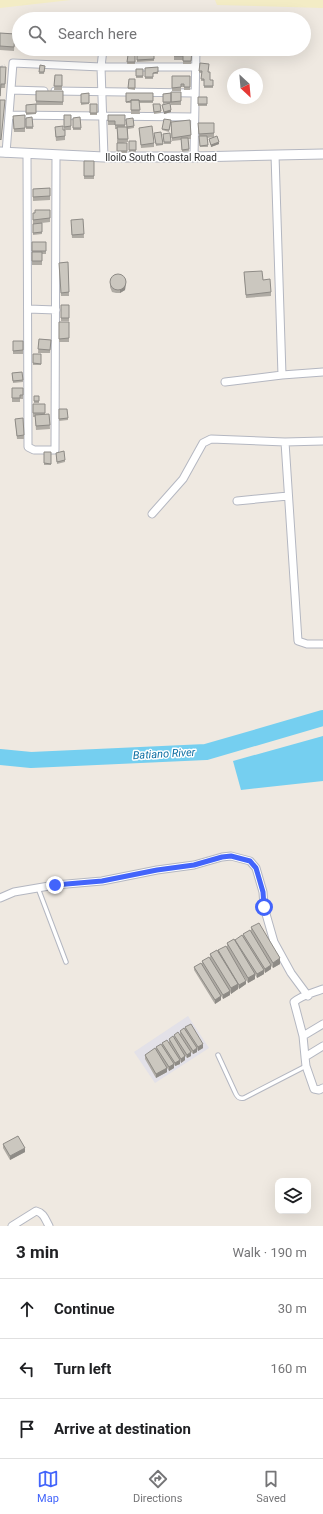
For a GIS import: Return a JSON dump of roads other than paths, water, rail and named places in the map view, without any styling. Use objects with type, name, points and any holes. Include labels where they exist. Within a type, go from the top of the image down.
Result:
[{"type":"street","points":[[102,56],[101,67],[104,157]]},
{"type":"street","points":[[194,157],[196,56]]},
{"type":"street","points":[[3,152],[9,116],[13,63],[101,67],[195,67]]},
{"type":"street","points":[[11,90],[103,93],[194,93]]},
{"type":"street","points":[[9,116],[194,117]]},
{"type":"street","name":"Iloilo South Coastal Road","points":[[3,152],[104,157],[194,157],[323,154]]},
{"type":"street","points":[[27,153],[28,447],[34,450],[55,450],[56,154]]},
{"type":"street","points":[[275,155],[282,375]]},
{"type":"street","points":[[28,310],[56,310]]},
{"type":"street","points":[[225,382],[323,372]]},
{"type":"street","points":[[152,514],[182,479],[203,443],[207,440],[284,442],[323,441]]},
{"type":"street","points":[[284,442],[298,641],[307,644],[323,644]]},
{"type":"street","points":[[237,501],[288,496]]},
{"type":"street","points":[[0,898],[14,892],[55,885],[102,881],[152,871],[194,865],[222,857],[231,856],[250,861],[256,868],[263,892],[264,907],[274,942],[291,973],[308,996]]},
{"type":"street","points":[[323,989],[308,996],[300,997],[294,1002],[303,1036],[306,1066],[314,1089],[319,1090],[323,1088]]},
{"type":"street","points":[[303,1036],[323,1024]]},
{"type":"street","points":[[305,1057],[323,1046]]},
{"type":"street","points":[[12,1226],[36,1211],[44,1215],[48,1226]]},
{"type":"lane","points":[[38,888],[66,962]]},
{"type":"lane","points":[[218,1055],[237,1096],[241,1098],[244,1098],[306,1066]]},
{"type":"water","points":[[323,736],[323,781],[241,790],[233,761]]},
{"type":"waterway","name":"Batiano River","points":[[0,757],[31,760],[206,752],[323,718]]}]
